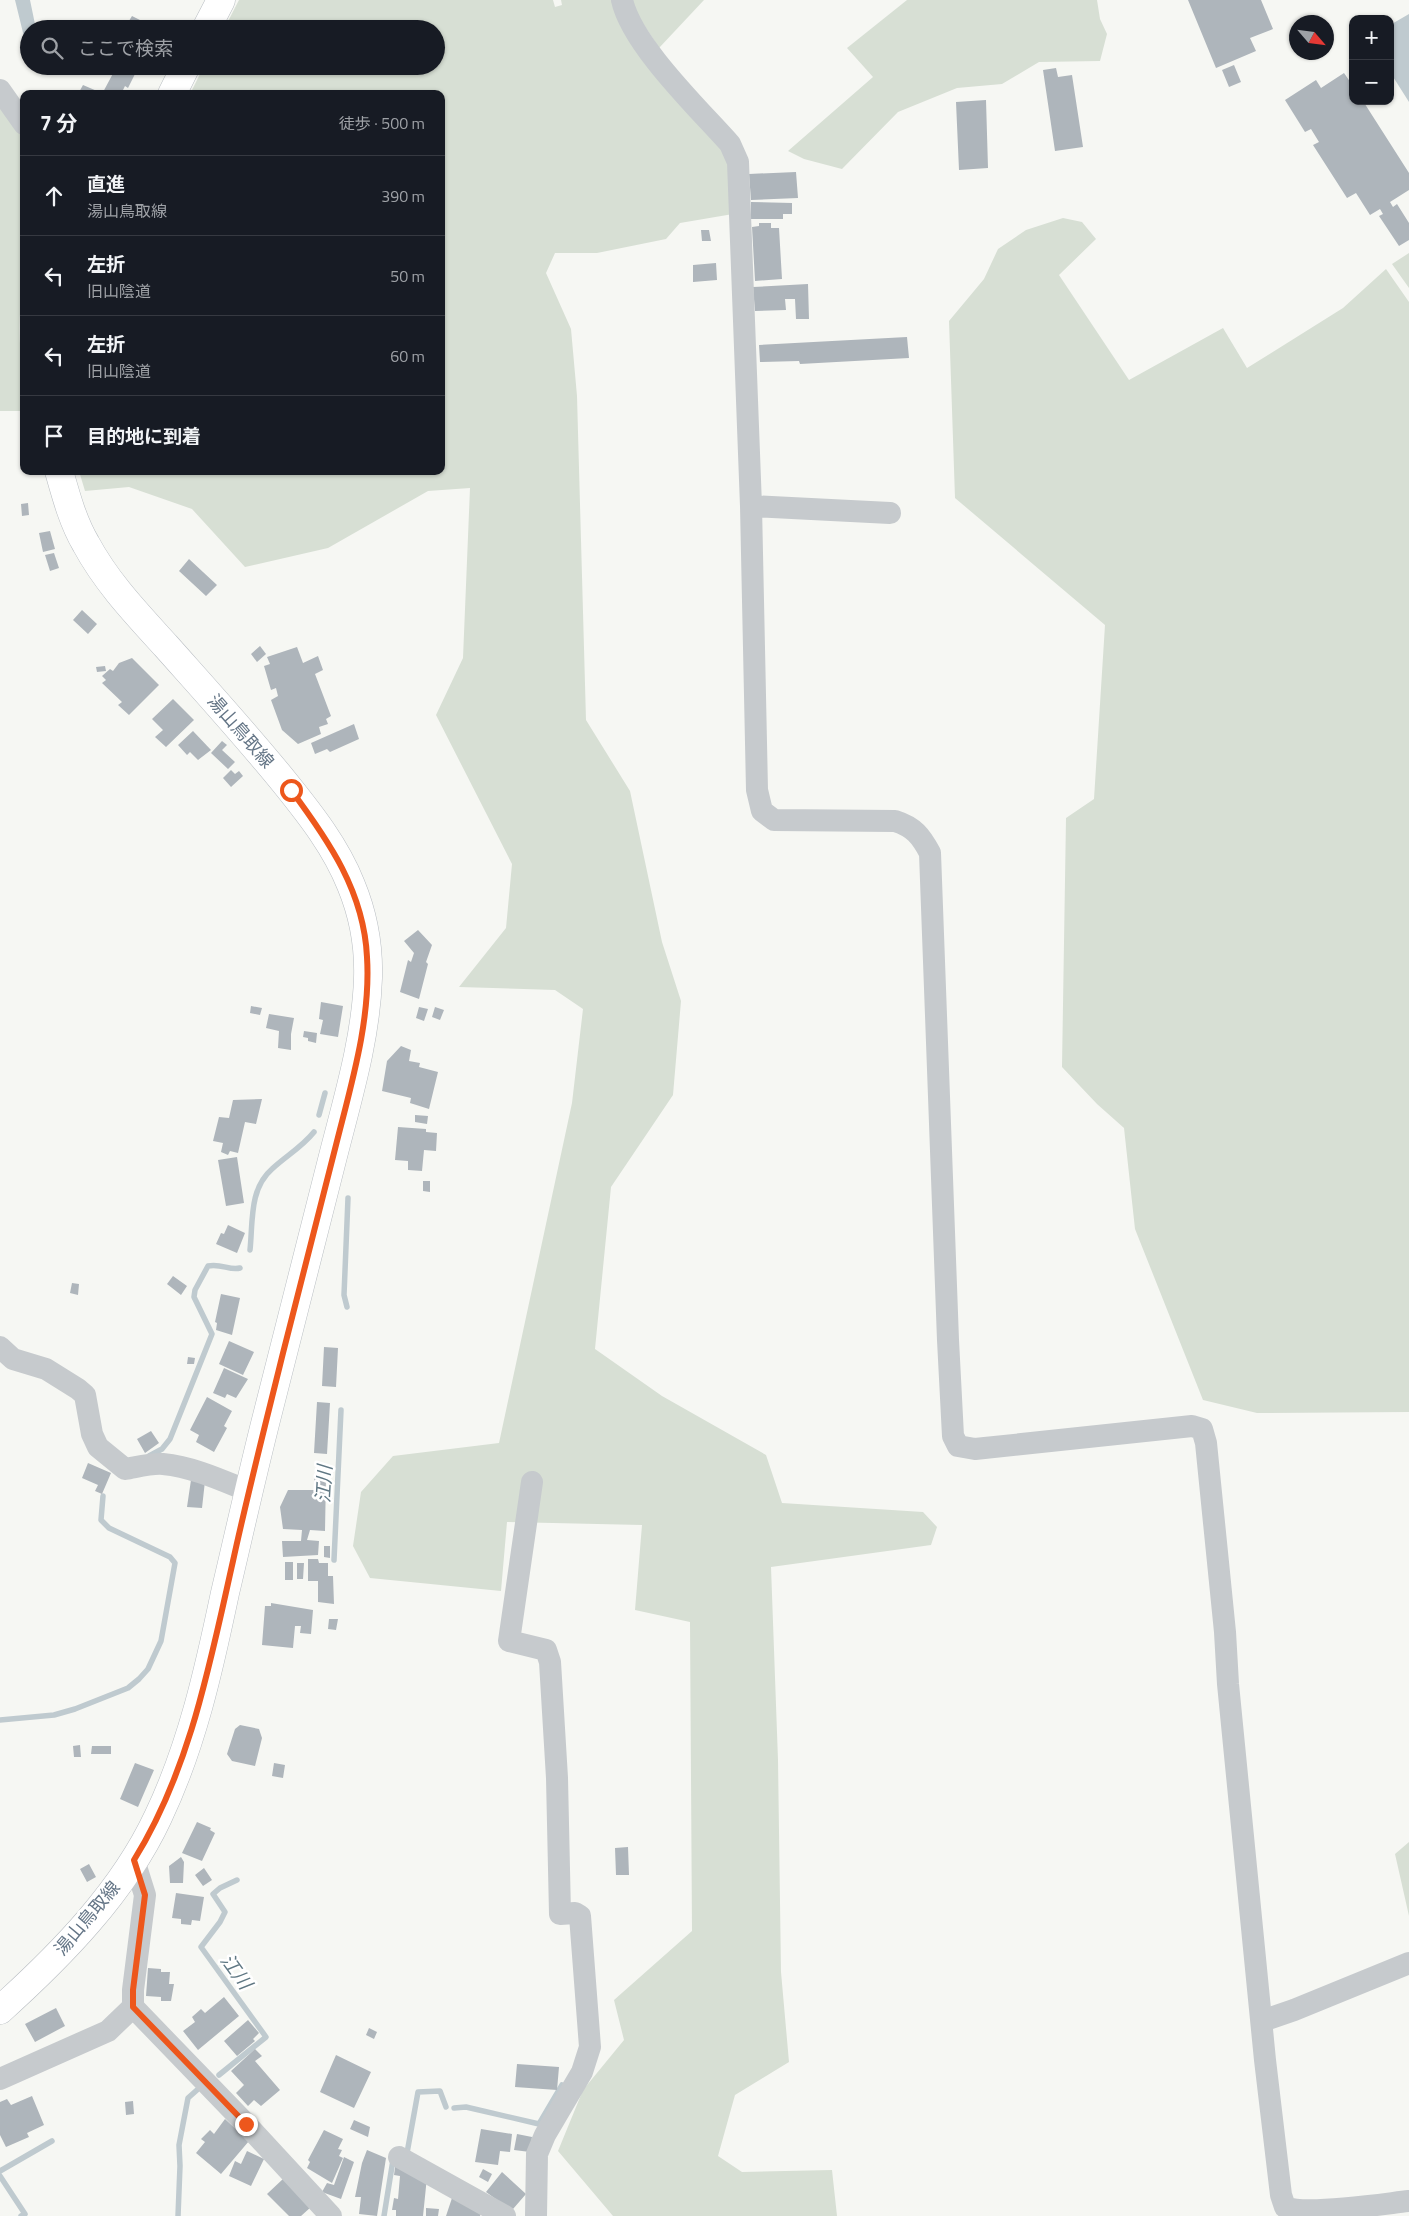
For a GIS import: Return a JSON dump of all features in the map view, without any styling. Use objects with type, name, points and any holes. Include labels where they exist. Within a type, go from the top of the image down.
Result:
[{"type":"main road","points":[[211,20],[221,0]]},
{"type":"main road","points":[[174,90],[182,75]]},
{"type":"main road","name":"湯山鳥取線","points":[[0,2010],[47,1966],[80,1930],[134,1860],[147,1840],[170,1791],[192,1728],[214,1646],[248,1491],[341,1124],[359,1045],[368,979],[364,931],[359,909],[344,868],[315,822],[254,744],[115,589],[97,563],[74,520],[60,475]]},
{"type":"street","points":[[622,0],[630,23],[654,58],[730,144],[738,162],[751,506],[757,790],[762,811],[774,820],[895,821],[909,825],[922,837],[930,853],[953,1436],[958,1446],[975,1449],[1192,1426],[1202,1429],[1206,1443],[1225,1632],[1228,1684],[1281,2195],[1285,2208],[1293,2211],[1310,2212],[1409,2201]]},
{"type":"street","points":[[0,90],[20,118]]},
{"type":"street","points":[[751,506],[890,513]]},
{"type":"street","points":[[0,1347],[13,1359],[46,1369],[78,1388],[85,1396],[92,1434],[98,1447],[125,1468],[162,1464],[212,1477],[248,1491]]},
{"type":"street","points":[[532,1482],[509,1641],[546,1650],[550,1662],[557,1778],[560,1914],[575,1913],[580,1916],[590,2047],[582,2072],[545,2135],[537,2154],[536,2216]]},
{"type":"street","points":[[134,1860],[145,1895],[133,1990],[133,2007],[246,2124],[331,2216]]},
{"type":"street","points":[[1262,2020],[1321,1999],[1409,1962]]},
{"type":"street","points":[[0,2079],[108,2031],[133,2007]]},
{"type":"street","points":[[399,2157],[505,2216]]},
{"type":"shaded area","points":[[15,0],[30,0],[34,20],[20,20]]},
{"type":"shaded area","points":[[239,0],[553,0],[555,7],[562,5],[561,0],[617,0],[728,152],[733,214],[680,223],[666,239],[597,253],[555,253],[546,273],[571,329],[577,396],[586,720],[630,791],[662,942],[681,1001],[673,1095],[611,1187],[595,1349],[662,1396],[766,1455],[782,1503],[923,1512],[937,1527],[931,1545],[771,1567],[778,1760],[781,1972],[789,2062],[735,2095],[718,2156],[742,2172],[832,2170],[837,2216],[613,2216],[558,2151],[583,2090],[624,2040],[614,2000],[692,1931],[690,1622],[635,1610],[642,1525],[507,1522],[501,1591],[370,1578],[353,1546],[361,1492],[393,1456],[499,1443],[572,1103],[583,1009],[555,990],[459,987],[506,928],[512,864],[436,715],[463,658],[470,488],[428,491],[328,548],[245,567],[192,509],[129,487],[85,491],[80,475],[445,475],[445,90],[192,90],[200,75],[445,75],[445,20],[229,20]]},
{"type":"shaded area","points":[[628,0],[704,0],[659,48]]},
{"type":"shaded area","points":[[907,0],[1097,0],[1100,19],[1107,34],[1100,61],[1039,62],[1002,84],[957,88],[898,112],[842,169],[804,159],[788,151],[873,77],[847,48]]},
{"type":"shaded area","points":[[1409,14],[1409,102],[1394,78],[1394,23]]},
{"type":"shaded area","points":[[0,106],[20,132],[20,411],[0,411]]},
{"type":"shaded area","points":[[1063,218],[1082,222],[1096,239],[1059,275],[1129,380],[1223,328],[1247,368],[1343,308],[1386,269],[1409,302],[1409,1412],[1257,1413],[1203,1400],[1135,1229],[1124,1128],[1097,1104],[1062,1067],[1066,818],[1094,799],[1105,625],[955,498],[949,321],[984,279],[998,249],[1026,230]]},
{"type":"shaded area","points":[[1409,253],[1409,288],[1392,264]]},
{"type":"shaded area","points":[[1409,1842],[1409,1916],[1395,1854]]},
{"type":"building","points":[[1188,0],[1261,0],[1273,29],[1250,38],[1256,51],[1216,68]]},
{"type":"building","points":[[132,16],[140,20],[130,20]]},
{"type":"building","points":[[1234,65],[1241,82],[1229,87],[1222,70]]},
{"type":"building","points":[[1056,68],[1058,77],[1072,75],[1083,147],[1055,151],[1043,70]]},
{"type":"building","points":[[1344,73],[1349,80],[1349,105],[1366,105],[1409,173],[1409,190],[1390,202],[1393,207],[1397,204],[1409,223],[1409,240],[1399,246],[1379,216],[1383,214],[1380,209],[1370,215],[1356,193],[1347,198],[1313,145],[1319,142],[1311,129],[1305,132],[1285,100],[1316,80],[1321,88]]},
{"type":"building","points":[[112,75],[134,75],[128,88],[125,86],[123,90],[104,90]]},
{"type":"building","points":[[83,85],[95,90],[80,90]]},
{"type":"building","points":[[986,100],[988,168],[959,170],[956,102]]},
{"type":"building","points":[[796,172],[798,198],[751,200],[749,174]]},
{"type":"building","points":[[751,202],[792,203],[792,214],[783,214],[783,219],[751,219]]},
{"type":"building","points":[[759,223],[771,223],[771,228],[779,228],[782,279],[755,281],[752,227],[759,226]]},
{"type":"building","points":[[701,230],[709,230],[711,241],[702,241]]},
{"type":"building","points":[[716,263],[717,280],[693,282],[693,265]]},
{"type":"building","points":[[808,284],[809,319],[796,319],[795,299],[785,299],[786,310],[755,311],[753,287]]},
{"type":"building","points":[[907,337],[909,358],[800,364],[799,361],[760,362],[759,345]]},
{"type":"building","points":[[28,503],[29,515],[22,516],[21,504]]},
{"type":"building","points":[[50,531],[55,549],[43,552],[39,533]]},
{"type":"building","points":[[54,553],[59,568],[50,571],[45,555]]},
{"type":"building","points":[[189,559],[217,585],[206,596],[179,571]]},
{"type":"building","points":[[82,610],[97,624],[88,634],[73,620]]},
{"type":"building","points":[[260,646],[266,654],[257,662],[251,654]]},
{"type":"building","points":[[297,647],[303,663],[318,656],[323,670],[315,674],[331,716],[326,719],[328,724],[319,727],[321,734],[298,744],[282,730],[271,700],[278,696],[276,688],[271,690],[264,666],[270,664],[267,657]]},
{"type":"building","points":[[132,658],[159,685],[129,715],[118,705],[122,702],[102,683],[106,680],[102,676],[110,669],[113,671],[119,663]]},
{"type":"building","points":[[105,666],[106,671],[97,672],[96,667]]},
{"type":"building","points":[[173,699],[194,720],[166,747],[155,737],[163,730],[152,719]]},
{"type":"building","points":[[354,724],[359,739],[330,752],[327,749],[315,754],[311,743]]},
{"type":"building","points":[[193,731],[211,750],[198,760],[190,752],[187,755],[178,745]]},
{"type":"building","points":[[222,741],[227,745],[222,750],[235,762],[228,769],[211,753]]},
{"type":"building","points":[[231,770],[235,774],[239,771],[243,776],[231,787],[223,778]]},
{"type":"building","points":[[418,930],[432,945],[426,962],[428,964],[419,999],[400,992],[408,960],[411,962],[414,953],[404,941]]},
{"type":"building","points":[[321,1002],[343,1006],[338,1037],[320,1034],[323,1020],[319,1019]]},
{"type":"building","points":[[251,1006],[262,1008],[260,1015],[250,1013]]},
{"type":"building","points":[[419,1007],[428,1009],[424,1021],[416,1018]]},
{"type":"building","points":[[435,1007],[444,1010],[440,1020],[432,1017]]},
{"type":"building","points":[[269,1014],[294,1018],[291,1050],[278,1048],[279,1031],[266,1028]]},
{"type":"building","points":[[304,1031],[317,1033],[316,1043],[308,1041],[308,1038],[303,1037]]},
{"type":"building","points":[[401,1046],[411,1050],[409,1061],[420,1063],[419,1067],[438,1072],[429,1109],[410,1103],[411,1098],[382,1091],[387,1061]]},
{"type":"building","points":[[262,1099],[256,1124],[245,1122],[238,1153],[230,1151],[228,1155],[221,1152],[223,1143],[213,1141],[219,1117],[229,1118],[233,1100]]},
{"type":"building","points":[[415,1115],[428,1116],[427,1124],[415,1122]]},
{"type":"building","points":[[398,1127],[426,1129],[426,1132],[437,1133],[436,1151],[424,1150],[422,1171],[408,1170],[408,1161],[395,1160]]},
{"type":"building","points":[[237,1157],[244,1203],[226,1206],[218,1160]]},
{"type":"building","points":[[423,1181],[430,1181],[430,1192],[423,1191]]},
{"type":"building","points":[[228,1225],[245,1233],[237,1253],[216,1244],[221,1233],[224,1234]]},
{"type":"building","points":[[173,1276],[187,1286],[181,1295],[167,1284]]},
{"type":"building","points":[[72,1283],[79,1284],[78,1295],[70,1293]]},
{"type":"building","points":[[221,1294],[240,1298],[232,1335],[216,1330],[217,1323],[215,1322]]},
{"type":"building","points":[[229,1341],[254,1352],[243,1375],[219,1364]]},
{"type":"building","points":[[324,1347],[338,1348],[336,1387],[322,1386]]},
{"type":"building","points":[[188,1357],[195,1358],[194,1364],[187,1364]]},
{"type":"building","points":[[224,1368],[248,1379],[236,1398],[227,1394],[225,1398],[213,1393]]},
{"type":"building","points":[[207,1397],[232,1411],[224,1426],[227,1428],[214,1452],[196,1442],[199,1435],[190,1430]]},
{"type":"building","points":[[317,1402],[330,1403],[327,1454],[314,1453]]},
{"type":"building","points":[[151,1431],[159,1443],[145,1453],[137,1439]]},
{"type":"building","points":[[88,1463],[111,1473],[102,1494],[95,1491],[98,1485],[82,1478]]},
{"type":"building","points":[[314,1477],[326,1477],[325,1531],[310,1530],[307,1540],[319,1541],[318,1555],[283,1557],[282,1541],[301,1541],[302,1530],[283,1529],[280,1507],[288,1490],[315,1490]]},
{"type":"building","points":[[191,1480],[205,1481],[202,1508],[187,1507]]},
{"type":"building","points":[[324,1546],[330,1546],[330,1558],[324,1557]]},
{"type":"building","points":[[308,1559],[318,1559],[319,1563],[328,1563],[328,1576],[333,1576],[334,1604],[318,1602],[318,1581],[308,1581]]},
{"type":"building","points":[[285,1562],[293,1562],[293,1580],[285,1580]]},
{"type":"building","points":[[297,1563],[304,1563],[303,1579],[297,1579]]},
{"type":"building","points":[[271,1603],[313,1610],[311,1634],[300,1633],[301,1626],[295,1626],[293,1648],[262,1645],[265,1606],[271,1606]]},
{"type":"building","points":[[329,1619],[338,1619],[336,1630],[328,1629]]},
{"type":"building","points":[[240,1725],[259,1729],[262,1738],[255,1766],[232,1761],[227,1754],[235,1729]]},
{"type":"building","points":[[80,1745],[81,1757],[74,1757],[73,1746]]},
{"type":"building","points":[[92,1746],[111,1746],[111,1754],[91,1754]]},
{"type":"building","points":[[135,1763],[154,1770],[138,1807],[120,1799]]},
{"type":"building","points":[[274,1763],[285,1765],[283,1778],[272,1776]]},
{"type":"building","points":[[197,1822],[211,1828],[210,1830],[215,1833],[202,1861],[182,1853]]},
{"type":"building","points":[[628,1847],[629,1875],[616,1875],[615,1848]]},
{"type":"building","points":[[181,1857],[184,1862],[183,1883],[170,1883],[169,1866]]},
{"type":"building","points":[[89,1864],[96,1877],[87,1882],[80,1869]]},
{"type":"building","points":[[204,1868],[212,1880],[203,1886],[195,1875]]},
{"type":"building","points":[[176,1893],[204,1897],[200,1921],[192,1920],[191,1925],[181,1924],[181,1919],[172,1918]]},
{"type":"building","points":[[148,1968],[161,1969],[161,1972],[170,1972],[169,1984],[174,1984],[171,2001],[161,2001],[161,1997],[146,1996]]},
{"type":"building","points":[[224,1997],[239,2016],[198,2050],[183,2031],[195,2022],[192,2017],[201,2009],[205,2013]]},
{"type":"building","points":[[56,2008],[65,2026],[35,2042],[25,2024]]},
{"type":"building","points":[[248,2020],[259,2033],[253,2039],[255,2041],[237,2056],[224,2041]]},
{"type":"building","points":[[369,2028],[377,2032],[374,2039],[366,2035]]},
{"type":"building","points":[[255,2049],[262,2056],[255,2061],[280,2090],[261,2106],[254,2100],[248,2106],[236,2093],[244,2085],[231,2071]]},
{"type":"building","points":[[336,2055],[371,2072],[354,2108],[320,2092]]},
{"type":"building","points":[[517,2064],[559,2067],[557,2090],[515,2087]]},
{"type":"building","points":[[32,2096],[44,2125],[27,2133],[29,2137],[6,2147],[0,2135],[0,2102],[7,2099],[11,2105]]},
{"type":"building","points":[[133,2101],[134,2114],[126,2115],[125,2102]]},
{"type":"building","points":[[225,2119],[249,2141],[221,2174],[196,2153],[205,2142],[201,2139],[210,2130],[214,2134]]},
{"type":"building","points":[[354,2120],[370,2127],[368,2137],[350,2129]]},
{"type":"building","points":[[481,2129],[512,2134],[510,2152],[500,2151],[498,2165],[475,2162]]},
{"type":"building","points":[[324,2130],[343,2139],[338,2149],[342,2150],[339,2156],[343,2158],[332,2183],[307,2168],[310,2162],[308,2160]]},
{"type":"building","points":[[517,2134],[532,2137],[530,2152],[514,2150]]},
{"type":"building","points":[[367,2150],[386,2158],[377,2216],[359,2214],[361,2197],[355,2197],[362,2163]]},
{"type":"building","points":[[247,2151],[264,2159],[251,2186],[229,2176],[235,2161],[241,2164]]},
{"type":"building","points":[[344,2157],[354,2162],[341,2199],[322,2192],[327,2183],[334,2185]]},
{"type":"building","points":[[396,2161],[427,2177],[423,2216],[396,2216],[396,2210],[392,2210],[394,2198],[398,2199],[400,2176],[394,2175]]},
{"type":"building","points":[[483,2169],[492,2174],[488,2182],[479,2177]]},
{"type":"building","points":[[502,2172],[526,2194],[513,2209],[486,2192]]},
{"type":"building","points":[[284,2178],[311,2207],[301,2216],[289,2216],[267,2194]]},
{"type":"building","points":[[452,2198],[483,2208],[480,2216],[446,2216]]},
{"type":"building","points":[[426,2208],[439,2209],[438,2216],[426,2216]]},
{"type":"waterway","points":[[319,1115],[325,1093]]},
{"type":"waterway","points":[[250,1250],[253,1206],[259,1186],[272,1169],[314,1132]]},
{"type":"waterway","name":"江川","points":[[347,1307],[344,1295],[348,1198]]},
{"type":"waterway","points":[[149,1456],[162,1449],[170,1439],[212,1334],[194,1297],[195,1290],[208,1266],[217,1265],[233,1269],[240,1268]]},
{"type":"waterway","name":"江川","points":[[334,1560],[341,1410]]},
{"type":"waterway","points":[[0,1720],[54,1715],[75,1709],[128,1688],[148,1669],[161,1641],[175,1563],[170,1557],[109,1528],[101,1520],[103,1496]]},
{"type":"waterway","name":"江川","points":[[219,2075],[266,2037],[201,1947],[220,1922],[225,1912],[213,1894],[220,1888],[237,1880]]},
{"type":"waterway","points":[[454,2108],[466,2107],[539,2124],[562,2085]]},
{"type":"waterway","name":"江川","points":[[178,2216],[179,2145],[188,2098],[197,2090]]},
{"type":"waterway","points":[[405,2151],[407,2153],[418,2092],[440,2091],[446,2107]]},
{"type":"waterway","points":[[0,2171],[52,2141]]},
{"type":"waterway","points":[[384,2216],[393,2160]]},
{"type":"waterway","points":[[0,2176],[25,2214],[21,2216]]},
{"type":"route","points":[[246,2124],[133,2007],[133,1990],[145,1895],[134,1860],[147,1840],[170,1791],[192,1728],[214,1646],[248,1491],[341,1124],[361,1036],[368,979],[367,954],[359,909],[344,868],[315,822],[291,790]]}]
